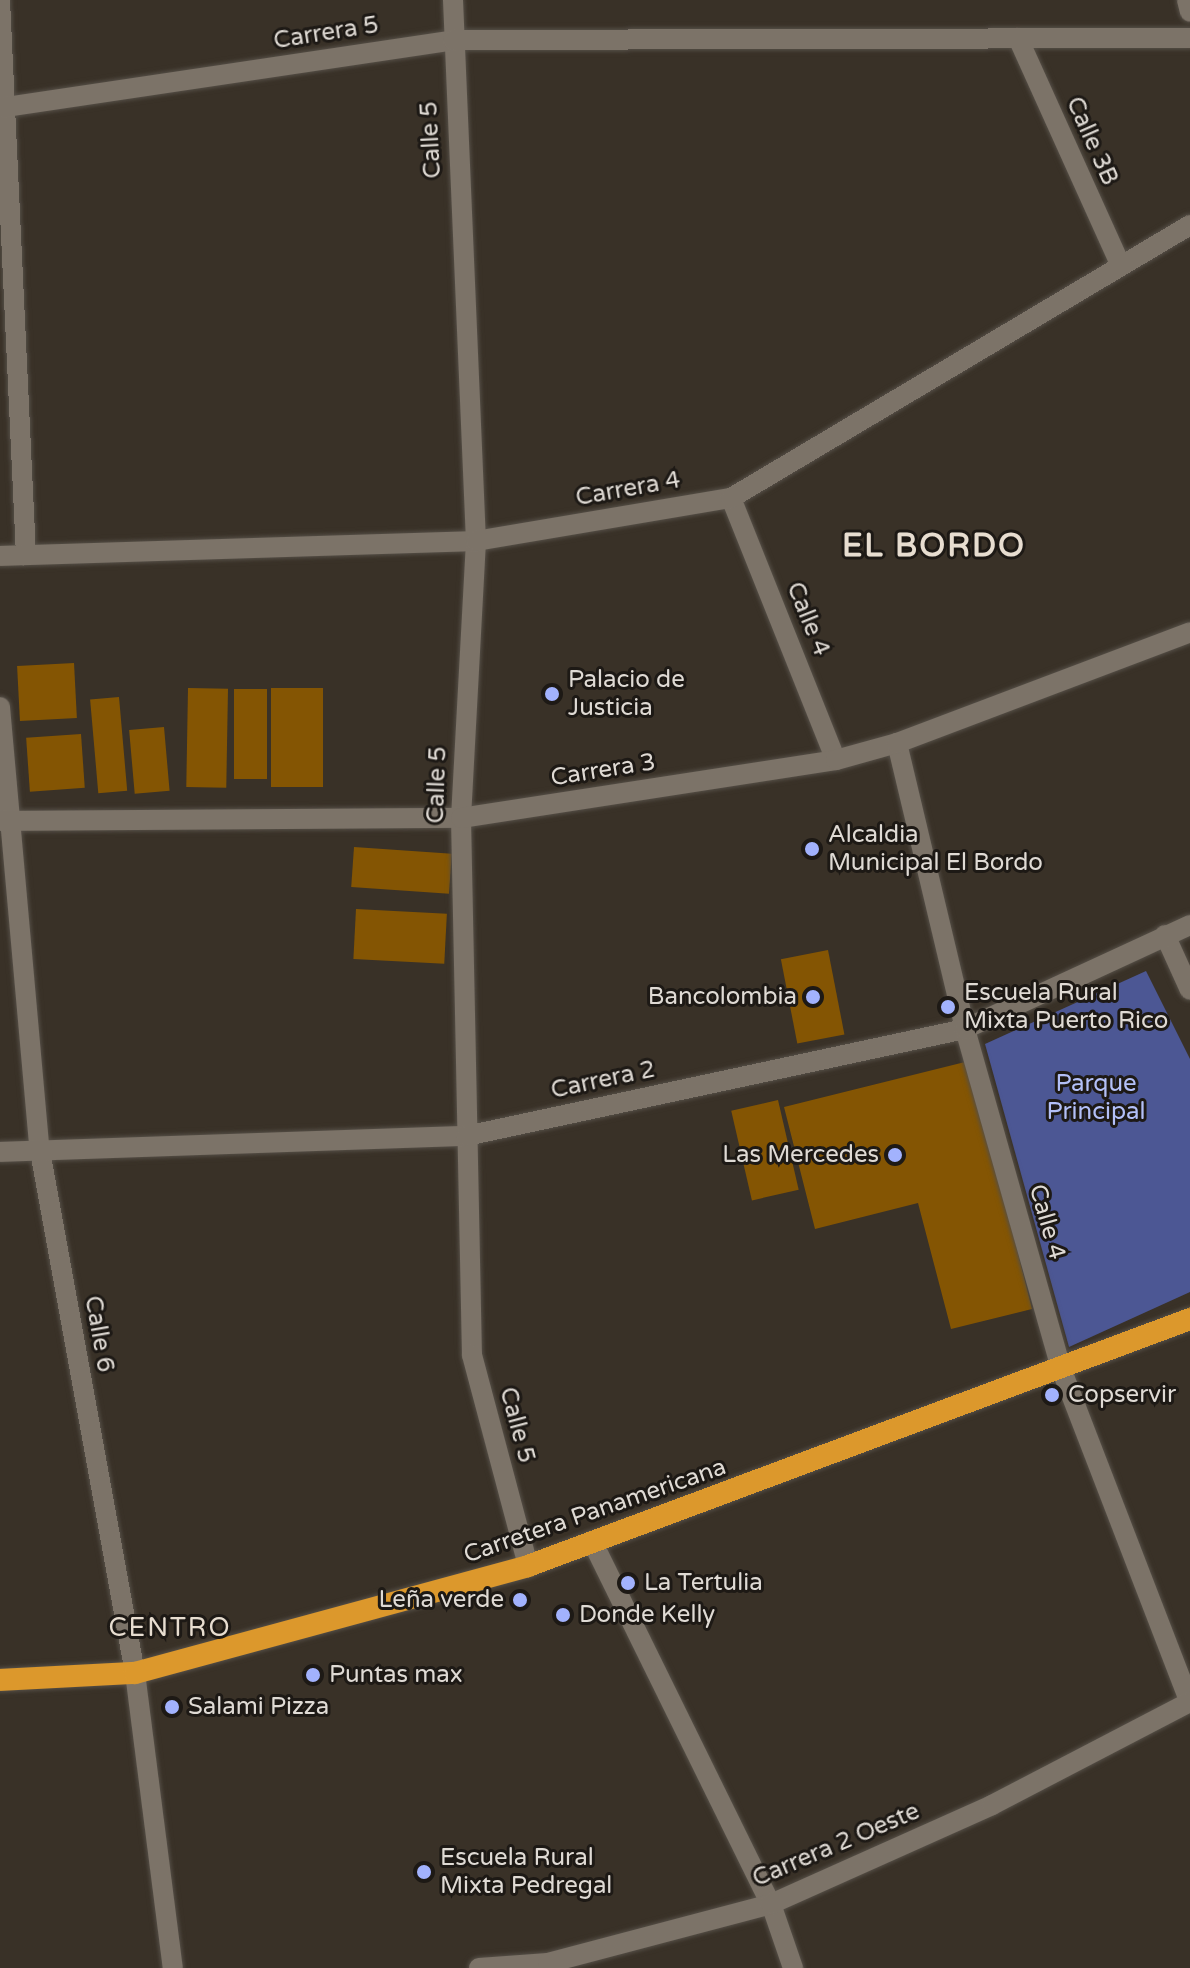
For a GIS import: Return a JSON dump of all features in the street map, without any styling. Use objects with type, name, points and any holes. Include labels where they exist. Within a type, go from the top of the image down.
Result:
[{"type":"highway","name":"Carretera Panamericana","points":[[0,1680],[135,1673],[528,1566],[1062,1371],[1190,1319]]},
{"type":"street","points":[[0,0],[26,555]]},
{"type":"street","name":"Calle 5","points":[[453,0],[476,541],[461,818],[472,1355],[528,1566]]},
{"type":"street","points":[[1187,0],[1190,12]]},
{"type":"street","name":"Calle 3B","points":[[1018,38],[1120,264]]},
{"type":"street","name":"Carrera 5","points":[[3,108],[453,40],[1190,38]]},
{"type":"street","name":"Carrera 4","points":[[0,556],[476,541],[731,498],[1190,225]]},
{"type":"street","name":"Calle 4","points":[[731,498],[836,760]]},
{"type":"street","name":"Carrera 3","points":[[4,822],[461,818],[836,760],[897,743],[1190,632]]},
{"type":"street","name":"Calle 6","points":[[0,707],[4,822],[40,1151],[135,1673],[173,1968]]},
{"type":"street","name":"Calle 4","points":[[897,743],[965,1029],[1062,1371],[1190,1702]]},
{"type":"street","name":"Carrera 2","points":[[0,1152],[466,1136],[965,1029],[1190,925]]},
{"type":"street","points":[[1165,935],[1190,990]]},
{"type":"street","points":[[592,1541],[771,1904],[793,1968]]},
{"type":"street","name":"Carrera 2 Oeste","points":[[479,1968],[548,1963],[771,1904],[992,1805],[1190,1702]]},
{"type":"green space","name":"Parque Principal","points":[[1146,971],[1190,1059],[1190,1292],[1069,1347],[985,1044]]},
{"type":"building","points":[[74,663],[77,718],[20,721],[17,666]]},
{"type":"building","points":[[188,688],[228,689],[226,788],[186,787]]},
{"type":"building","points":[[271,688],[323,688],[323,787],[271,787]]},
{"type":"building","points":[[234,689],[267,689],[267,779],[234,779]]},
{"type":"building","points":[[119,697],[127,791],[98,793],[90,700]]},
{"type":"building","points":[[164,727],[170,791],[135,794],[129,730]]},
{"type":"building","points":[[81,734],[85,788],[30,792],[26,738]]},
{"type":"building","points":[[354,847],[452,854],[449,894],[351,887]]},
{"type":"building","points":[[356,909],[447,914],[444,964],[353,959]]},
{"type":"building","name":"Bancolombia","points":[[828,950],[844,1034],[797,1044],[781,959]]},
{"type":"building","name":"Las Mercedes","points":[[969,1061],[1032,1309],[951,1329],[918,1203],[815,1229],[784,1107]]},
{"type":"building","points":[[778,1100],[799,1190],[752,1200],[731,1111]]},
{"type":"place","name":"Palacio de Justicia","points":[[552,694]]},
{"type":"place","name":"Alcaldia Municipal El Bordo","points":[[812,849]]},
{"type":"place","name":"Bancolombia","points":[[813,997]]},
{"type":"place","name":"Escuela Rural Mixta Puerto Rico","points":[[948,1007]]},
{"type":"place","name":"Las Mercedes","points":[[895,1155]]},
{"type":"place","name":"Copservir","points":[[1052,1395]]},
{"type":"place","name":"La Tertulia","points":[[628,1583]]},
{"type":"place","name":"Leña verde","points":[[520,1600]]},
{"type":"place","name":"Donde Kelly","points":[[563,1615]]},
{"type":"place","name":"Puntas max","points":[[313,1675]]},
{"type":"place","name":"Salami Pizza","points":[[172,1707]]},
{"type":"place","name":"Escuela Rural Mixta Pedregal","points":[[424,1872]]},
{"type":"district","name":"EL BORDO","points":[[934,546]]},
{"type":"district","name":"CENTRO","points":[[170,1628]]}]
